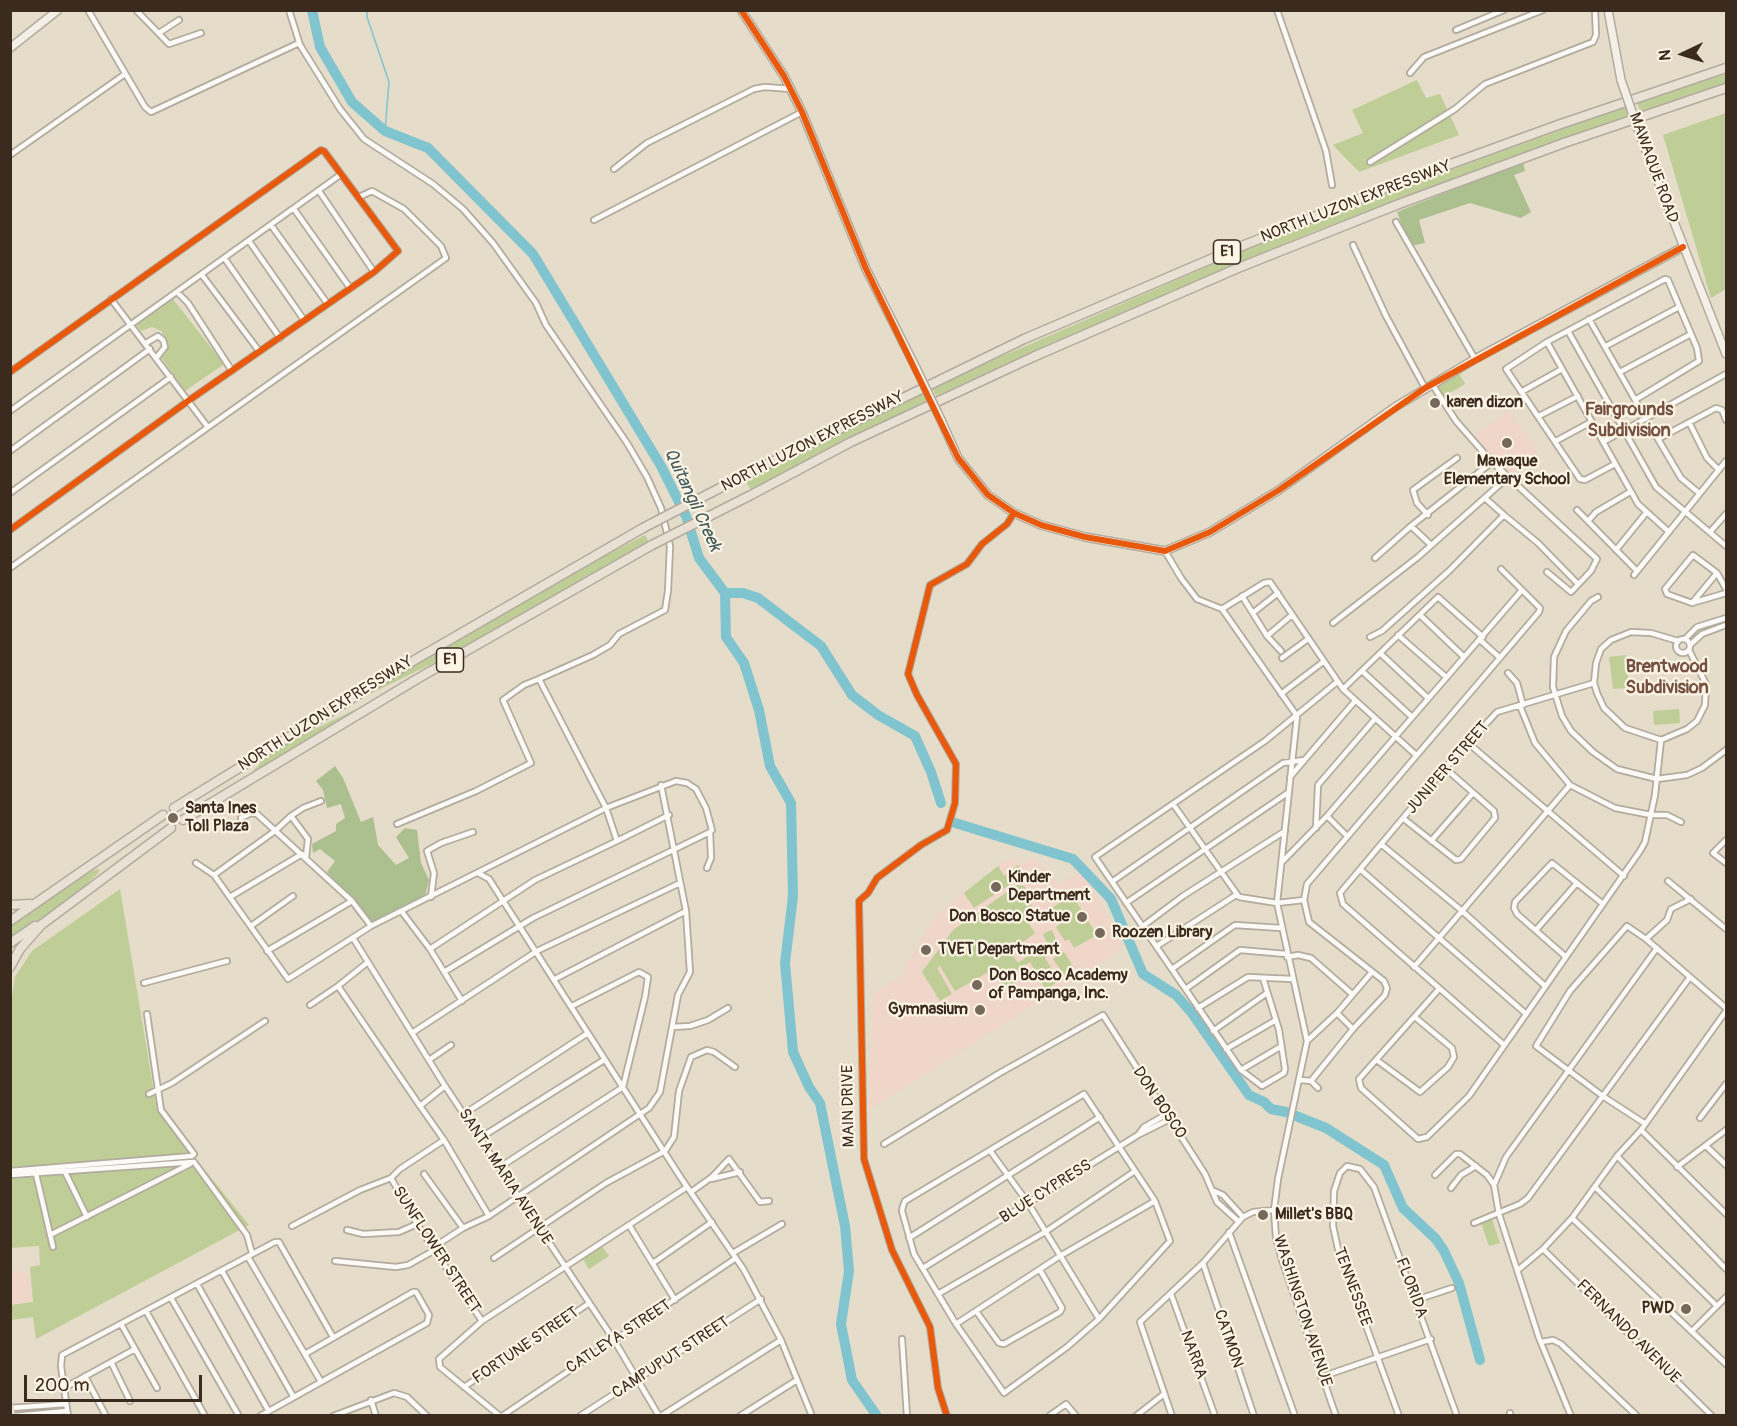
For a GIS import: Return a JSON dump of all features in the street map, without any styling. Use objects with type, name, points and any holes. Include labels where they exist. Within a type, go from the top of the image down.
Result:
[{"type":"highway","name":"NORTH LUZON EXPRESSWAY","points":[[174,808],[416,659],[643,528],[743,476],[1024,339],[1232,250],[1393,185],[1726,68]]},
{"type":"highway","name":"NORTH LUZON EXPRESSWAY","points":[[183,820],[427,673],[652,545],[851,442],[1033,357],[1238,268],[1399,204],[1553,147],[1726,88]]},
{"type":"highway","points":[[10,921],[163,815]]},
{"type":"highway","points":[[10,943],[61,909],[171,828]]},
{"type":"highway","points":[[10,905],[25,906],[39,901]]},
{"type":"highway","points":[[10,967],[26,941],[61,909]]},
{"type":"main road","points":[[10,1408],[12,1416]]},
{"type":"street","points":[[10,48],[58,10]]},
{"type":"street","points":[[88,10],[125,74],[151,112],[299,43]]},
{"type":"street","points":[[136,10],[169,45],[201,33]]},
{"type":"street","points":[[289,10],[299,43],[340,110],[364,139],[433,184],[463,209],[493,243],[536,303],[546,325],[627,443],[647,477],[661,508],[669,546],[670,571],[665,610],[620,634],[610,645],[593,655],[524,685],[503,700],[531,763],[476,791],[397,824]]},
{"type":"street","points":[[741,10],[791,89],[866,269],[958,458],[988,495],[1014,513],[1041,525],[1085,537],[1165,551],[1210,532],[1279,490],[1429,386],[1683,247]]},
{"type":"street","points":[[1277,10],[1326,151],[1332,185]]},
{"type":"street","points":[[1456,30],[1504,10]]},
{"type":"street","points":[[1410,73],[1424,57],[1543,10]]},
{"type":"street","points":[[1370,162],[1455,109],[1485,84],[1593,42],[1596,35],[1595,10]]},
{"type":"street","name":"MAWAQUE ROAD","points":[[1608,10],[1621,80],[1641,138],[1726,354]]},
{"type":"street","points":[[159,33],[179,20]]},
{"type":"street","points":[[10,155],[125,74]]},
{"type":"street","points":[[614,169],[647,143],[754,89],[765,87],[791,89]]},
{"type":"street","points":[[594,220],[802,112]]},
{"type":"street","points":[[10,372],[321,150],[398,251],[374,272],[188,401],[10,530]]},
{"type":"street","points":[[10,411],[340,175]]},
{"type":"street","points":[[319,191],[374,272]]},
{"type":"street","points":[[10,568],[446,258],[441,246],[404,209],[372,191],[359,197]]},
{"type":"street","points":[[294,209],[350,288]]},
{"type":"street","points":[[1396,222],[1475,359]]},
{"type":"street","points":[[271,225],[327,303]]},
{"type":"street","points":[[249,241],[304,320]]},
{"type":"street","points":[[1353,245],[1386,316],[1429,386],[1456,421],[1507,478],[1596,556],[1597,562],[1569,592],[1546,572]]},
{"type":"street","points":[[225,259],[280,338]]},
{"type":"street","points":[[202,275],[259,351]]},
{"type":"street","points":[[1616,464],[1583,480],[1506,371],[1507,366],[1665,279],[1668,280],[1700,358],[1698,363],[1635,400]]},
{"type":"street","points":[[178,293],[188,303],[232,371]]},
{"type":"street","points":[[111,299],[207,426]]},
{"type":"street","points":[[1606,346],[1678,307]]},
{"type":"street","points":[[1590,319],[1642,412]]},
{"type":"street","points":[[1569,331],[1656,488],[1726,546]]},
{"type":"street","points":[[1620,372],[1691,334]]},
{"type":"street","points":[[146,343],[158,336],[163,340],[165,346],[157,357]]},
{"type":"street","points":[[1547,342],[1630,492],[1646,513],[1669,532]]},
{"type":"street","points":[[10,451],[150,349]]},
{"type":"street","points":[[1521,392],[1562,369]]},
{"type":"street","points":[[1603,441],[1724,375]]},
{"type":"street","points":[[10,493],[171,377]]},
{"type":"street","points":[[1539,416],[1578,396]]},
{"type":"street","points":[[1658,439],[1716,408],[1722,410],[1726,420]]},
{"type":"street","points":[[1556,441],[1591,422]]},
{"type":"street","points":[[1689,422],[1707,458],[1719,470]]},
{"type":"street","points":[[1650,428],[1681,478],[1699,493]]},
{"type":"street","points":[[1428,515],[1417,502],[1413,490],[1457,458]]},
{"type":"street","points":[[1577,510],[1636,573],[1726,461]]},
{"type":"street","points":[[1376,558],[1411,526],[1428,515],[1492,462]]},
{"type":"street","points":[[1333,623],[1350,612],[1431,545],[1486,499],[1507,478]]},
{"type":"street","points":[[1588,522],[1604,507],[1630,492]]},
{"type":"street","points":[[1486,499],[1538,543],[1578,584]]},
{"type":"street","name":"MAIN DRIVE","points":[[947,1416],[937,1380],[933,1336],[892,1250],[866,1167],[863,1150],[863,970],[860,901],[877,878],[921,845],[947,830],[955,803],[956,764],[907,677],[930,585],[954,574],[968,564],[982,544],[1007,524],[1014,513]]},
{"type":"street","points":[[1616,550],[1646,513]]},
{"type":"street","points":[[1710,532],[1726,514]]},
{"type":"street","points":[[1370,637],[1382,631],[1449,571],[1504,515]]},
{"type":"street","points":[[1411,526],[1431,545]]},
{"type":"street","points":[[1165,551],[1180,578],[1197,599],[1222,609],[1296,716],[1277,903],[1306,1041],[1337,1013],[1372,972]]},
{"type":"street","points":[[1696,555],[1717,573],[1726,591],[1692,603],[1667,594],[1665,589],[1691,556],[1696,555]]},
{"type":"street","points":[[1311,1081],[1353,1029],[1387,992],[1384,981],[1310,922],[1304,900],[1307,884],[1540,610],[1501,569]]},
{"type":"street","points":[[1692,603],[1717,573]]},
{"type":"street","points":[[1222,609],[1268,581],[1337,682],[1374,720],[1416,755]]},
{"type":"street","points":[[1282,862],[1327,816],[1522,590]]},
{"type":"street","points":[[1254,612],[1278,593]]},
{"type":"street","points":[[1242,596],[1267,636],[1281,651]]},
{"type":"street","points":[[1343,689],[1440,597],[1499,657]]},
{"type":"street","points":[[1598,597],[1591,601],[1572,623],[1559,644],[1551,681],[1562,716],[1571,731],[1593,752],[1617,769],[1657,779],[1687,775],[1702,768],[1726,750]]},
{"type":"street","points":[[1267,636],[1293,615]]},
{"type":"street","points":[[1420,615],[1464,657]]},
{"type":"street","points":[[1685,639],[1706,684],[1705,705],[1693,725],[1661,740],[1632,731],[1619,723],[1600,701],[1594,683],[1596,663],[1601,649],[1620,635],[1641,632],[1678,641],[1685,639],[1698,627],[1726,618]]},
{"type":"street","points":[[1678,641],[1679,651],[1690,650],[1702,634],[1726,625]]},
{"type":"street","points":[[1398,635],[1446,677]]},
{"type":"street","points":[[1282,658],[1308,639]]},
{"type":"street","points":[[1380,653],[1428,698]]},
{"type":"street","points":[[1281,694],[1323,662]]},
{"type":"street","points":[[1362,670],[1412,717]]},
{"type":"street","points":[[1508,673],[1517,683],[1522,706],[1535,743],[1570,785],[1605,804],[1651,816],[1667,815],[1682,822]]},
{"type":"street","points":[[539,680],[606,808],[616,841]]},
{"type":"street","points":[[1263,978],[1275,1020],[1284,1073],[1260,1085],[1241,1070],[1198,1008],[1187,988],[1095,857],[1296,716],[1337,682]]},
{"type":"street","name":"JUNIPER STREET","points":[[1413,967],[1343,904],[1340,893],[1445,768],[1497,712],[1594,683]]},
{"type":"street","points":[[1290,777],[1355,701]]},
{"type":"street","points":[[1316,828],[1318,785],[1374,720]]},
{"type":"street","points":[[1438,989],[1378,1061],[1359,1079],[1361,1088],[1422,1139],[1469,1096],[1503,1044],[1624,876],[1645,842],[1657,779],[1661,740]]},
{"type":"street","points":[[1468,743],[1624,876]]},
{"type":"street","points":[[1113,881],[1283,763],[1304,760]]},
{"type":"street","points":[[1404,819],[1452,859],[1461,859],[1495,818],[1494,811],[1445,768]]},
{"type":"street","points":[[196,863],[214,875],[288,979],[371,926],[606,808],[661,785],[682,781],[696,789],[706,808],[712,830],[710,832],[711,858],[706,868]]},
{"type":"street","points":[[334,1261],[396,1267],[408,1265],[435,1250],[437,1245],[463,1228],[489,1216],[649,1108],[660,1092],[680,986],[690,972],[686,911],[669,815],[661,785]]},
{"type":"street","points":[[1503,1044],[1413,967],[1570,785]]},
{"type":"street","points":[[1126,903],[1289,792]]},
{"type":"street","points":[[1431,841],[1473,793]]},
{"type":"street","points":[[214,875],[275,831],[291,816],[321,801]]},
{"type":"street","points":[[1173,804],[1236,895],[1277,903],[1304,900]]},
{"type":"street","points":[[241,818],[254,812],[352,901],[371,926]]},
{"type":"street","points":[[430,949],[535,880],[669,815]]},
{"type":"street","points":[[230,897],[304,855],[308,839],[291,816]]},
{"type":"street","points":[[1327,816],[1347,836]]},
{"type":"street","points":[[1143,926],[1286,831]]},
{"type":"street","points":[[430,897],[434,873],[427,851],[441,843],[473,832]]},
{"type":"street","points":[[444,972],[533,918],[710,832]]},
{"type":"street","points":[[1726,840],[1713,853],[1726,863]]},
{"type":"street","points":[[1382,844],[1461,910],[1545,986]]},
{"type":"street","points":[[1566,957],[1515,911],[1515,902],[1550,864],[1556,864],[1603,904]]},
{"type":"street","points":[[489,879],[492,866]]},
{"type":"street","points":[[1360,870],[1526,1013]]},
{"type":"street","points":[[478,873],[489,879],[555,979],[604,1060],[641,1112],[687,1187],[734,1255],[761,1299],[781,1340],[812,1416]]},
{"type":"street","points":[[1668,881],[1726,929]]},
{"type":"street","points":[[412,1033],[537,951],[680,883]]},
{"type":"street","points":[[1536,930],[1577,883]]},
{"type":"street","points":[[1157,946],[1236,895]]},
{"type":"street","points":[[251,926],[293,896]]},
{"type":"street","points":[[1646,939],[1667,920],[1671,909],[1691,899]]},
{"type":"street","points":[[267,951],[352,901]]},
{"type":"street","points":[[555,979],[686,911]]},
{"type":"street","points":[[402,912],[430,949],[462,1001]]},
{"type":"street","points":[[1172,969],[1235,925],[1281,927]]},
{"type":"street","points":[[1518,1270],[1543,1249],[1596,1188],[1617,1156],[1641,1130],[1726,1010],[1632,927],[1623,928],[1570,991],[1536,1043],[1538,1048],[1567,1070],[1644,1123]]},
{"type":"street","name":"SANTA MARIA AVENUE","points":[[353,938],[445,1086],[614,1340],[660,1416]]},
{"type":"street","points":[[1571,1416],[1541,1342],[1499,1214],[1494,1185],[1506,1157],[1657,948]]},
{"type":"street","points":[[1187,988],[1240,950],[1311,958],[1352,994]]},
{"type":"street","points":[[144,983],[227,961]]},
{"type":"street","points":[[310,1005],[368,962]]},
{"type":"street","points":[[500,1167],[623,1087],[648,977],[639,972],[572,1006]]},
{"type":"street","points":[[1198,1008],[1248,977],[1292,979]]},
{"type":"street","points":[[1474,1223],[1499,1214],[1528,1198],[1690,977]]},
{"type":"street","points":[[338,986],[444,1140],[489,1216]]},
{"type":"street","points":[[1213,1030],[1267,993]]},
{"type":"street","points":[[672,1027],[690,1026],[708,1020],[728,1008]]},
{"type":"street","points":[[1337,1013],[1353,1029]]},
{"type":"street","points":[[10,1173],[194,1154],[161,1110],[147,1014]]},
{"type":"street","name":"DON BOSCO","points":[[884,1144],[998,1074],[1103,1016],[1168,1116],[1214,1191],[1223,1210],[1238,1221]]},
{"type":"street","points":[[1378,1061],[1420,1092],[1448,1067],[1454,1057],[1452,1048],[1416,1017]]},
{"type":"street","points":[[1226,1049],[1275,1020]]},
{"type":"street","points":[[149,1094],[265,1021]]},
{"type":"street","points":[[464,1114],[588,1033]]},
{"type":"street","name":"WASHINGTON AVENUE","points":[[1306,1041],[1300,1080],[1280,1170],[1274,1210],[1276,1238],[1336,1416]]},
{"type":"street","points":[[429,1060],[451,1045]]},
{"type":"street","points":[[1241,1070],[1280,1047]]},
{"type":"street","points":[[494,1258],[606,1183],[665,1151],[674,1137],[679,1091],[691,1057],[707,1050],[714,1052],[735,1067]]},
{"type":"street","points":[[480,1138],[604,1060]]},
{"type":"street","points":[[1300,1080],[1311,1081],[1318,1089]]},
{"type":"street","points":[[1700,1118],[1726,1084]]},
{"type":"street","points":[[420,1106],[445,1086]]},
{"type":"street","points":[[1084,1094],[1100,1117],[1155,1201],[1170,1241],[1099,1319],[1067,1347],[1004,1393],[956,1324],[923,1268],[909,1238],[902,1211],[905,1201],[991,1152],[1084,1094]]},
{"type":"street","name":"BLUE CYPRESS","points":[[923,1268],[1168,1116]]},
{"type":"street","points":[[909,1238],[1100,1117]]},
{"type":"street","points":[[1641,1130],[1726,1214]]},
{"type":"street","points":[[1677,1167],[1726,1131]]},
{"type":"street","points":[[292,1226],[360,1190],[391,1178],[399,1169],[444,1140]]},
{"type":"street","points":[[1706,1146],[1726,1166]]},
{"type":"street","points":[[991,1152],[1028,1203],[1099,1319]]},
{"type":"street","points":[[1435,1175],[1456,1154],[1463,1155],[1494,1185]]},
{"type":"street","points":[[1617,1156],[1726,1269]]},
{"type":"street","points":[[691,1192],[709,1179],[729,1159],[760,1202],[769,1201]]},
{"type":"street","points":[[10,1173],[36,1174],[194,1162]]},
{"type":"street","points":[[50,1235],[194,1162]]},
{"type":"street","points":[[194,1162],[247,1235],[250,1255],[320,1380]]},
{"type":"street","name":"TENNESSEE","points":[[1356,1167],[1347,1166],[1340,1173],[1332,1208],[1333,1226],[1338,1249],[1399,1416]]},
{"type":"street","points":[[1451,1188],[1461,1175],[1476,1166]]},
{"type":"street","name":"FLORIDA","points":[[1356,1167],[1364,1173],[1374,1187],[1457,1416]]},
{"type":"street","points":[[938,1294],[1045,1232],[1135,1171]]},
{"type":"street","points":[[65,1172],[87,1217]]},
{"type":"street","points":[[709,1179],[740,1172]]},
{"type":"street","points":[[36,1174],[53,1247]]},
{"type":"street","points":[[424,1174],[463,1228]]},
{"type":"street","name":"SUNFLOWER STREET","points":[[391,1178],[417,1224],[482,1321]]},
{"type":"street","points":[[501,1416],[438,1363],[482,1321],[687,1187]]},
{"type":"street","points":[[1596,1188],[1716,1305]]},
{"type":"street","name":"DON BOSCO","points":[[1214,1191],[1223,1195],[1243,1217]]},
{"type":"street","points":[[956,1324],[1060,1256],[1155,1201]]},
{"type":"street","points":[[1172,1416],[1140,1322],[1203,1263],[1238,1221],[1253,1212],[1274,1210]]},
{"type":"street","points":[[1572,1218],[1693,1330],[1726,1364]]},
{"type":"street","points":[[653,1263],[712,1222]]},
{"type":"street","points":[[347,1230],[363,1233],[399,1232],[417,1224]]},
{"type":"street","name":"CATLEYA STREET","points":[[501,1416],[675,1300],[734,1255],[782,1224]]},
{"type":"street","points":[[629,1225],[675,1300]]},
{"type":"street","points":[[1229,1232],[1295,1416]]},
{"type":"street","points":[[12,1416],[68,1413],[61,1366],[62,1355],[275,1242],[279,1242],[333,1337]]},
{"type":"street","name":"FERNANDO AVENUE","points":[[1543,1249],[1712,1416]]},
{"type":"street","name":"CATMON","points":[[1203,1263],[1254,1416]]},
{"type":"street","points":[[976,1311],[999,1343],[1004,1344],[1060,1312],[1062,1308],[1040,1270]]},
{"type":"street","points":[[222,1271],[292,1396]]},
{"type":"street","points":[[196,1284],[268,1410]]},
{"type":"street","points":[[1416,1300],[1452,1288]]},
{"type":"street","points":[[260,1416],[320,1380],[427,1323],[429,1315],[415,1292],[305,1354]]},
{"type":"street","name":"NARRA","points":[[1171,1294],[1215,1416]]},
{"type":"street","points":[[1693,1330],[1726,1297]]},
{"type":"street","points":[[171,1298],[238,1416]]},
{"type":"street","name":"CAMPUPUT STREET","points":[[580,1416],[761,1299]]},
{"type":"street","name":"FORTUNE STREET","points":[[464,1387],[588,1304]]},
{"type":"street","points":[[146,1311],[205,1416]]},
{"type":"street","points":[[121,1324],[157,1388]]},
{"type":"street","points":[[902,1339],[908,1416]]},
{"type":"street","points":[[1321,1377],[1431,1339]]},
{"type":"street","points":[[660,1416],[781,1340]]},
{"type":"street","points":[[1541,1342],[1553,1340],[1561,1344],[1637,1416]]},
{"type":"street","points":[[64,1388],[135,1349]]},
{"type":"street","points":[[111,1362],[130,1401]]},
{"type":"street","points":[[85,1376],[106,1416]]},
{"type":"street","points":[[740,1416],[796,1380]]},
{"type":"street","points":[[334,1415],[388,1394],[399,1394],[407,1397],[428,1416]]},
{"type":"street","points":[[1136,1416],[1164,1394]]},
{"type":"street","points":[[371,1400],[376,1416]]},
{"type":"street","points":[[10,1408],[66,1404]]},
{"type":"street","points":[[1049,1416],[1066,1404],[1076,1416]]},
{"type":"street","points":[[48,1405],[49,1413]]},
{"type":"street","points":[[32,1406],[33,1414]]},
{"type":"shaded area","name":"Mawaque Elementary School","points":[[1508,411],[1539,450],[1508,476],[1475,435]]},
{"type":"shaded area","name":"Don Bosco Academy of Pampanga, Inc.","points":[[1034,856],[1058,884],[1084,870],[1123,948],[869,1110],[873,995],[903,975],[905,966],[938,913],[1005,861],[1016,857],[1020,865]]},
{"type":"shaded area","points":[[29,1271],[32,1302],[11,1304],[11,1272]]},
{"type":"green space","points":[[1726,74],[1726,86],[1641,114],[1637,102]]},
{"type":"green space","points":[[1417,80],[1426,98],[1440,94],[1459,135],[1359,172],[1333,145],[1363,133],[1352,110]]},
{"type":"green space","points":[[1629,105],[1633,116],[1478,170],[1315,231],[1054,342],[936,396],[932,387],[1309,222]]},
{"type":"green space","points":[[1726,113],[1726,289],[1711,298],[1663,135]]},
{"type":"green space","points":[[1523,162],[1525,171],[1514,175],[1531,212],[1521,218],[1470,203],[1419,220],[1425,243],[1410,246],[1397,212]]},
{"type":"green space","points":[[172,298],[224,364],[185,391],[159,354],[165,341],[162,331],[152,327],[141,331],[133,320]]},
{"type":"green space","points":[[1457,370],[1465,384],[1443,397],[1435,384]]},
{"type":"green space","points":[[923,391],[928,400],[751,490],[746,482],[805,449]]},
{"type":"green space","points":[[645,535],[650,544],[454,653],[372,693],[415,664],[562,578]]},
{"type":"green space","points":[[1626,655],[1629,688],[1613,689],[1609,657]]},
{"type":"green space","points":[[1679,709],[1680,723],[1654,725],[1653,711]]},
{"type":"green space","points":[[354,710],[355,714],[275,764],[253,771],[269,754],[288,742]]},
{"type":"green space","points":[[335,766],[343,778],[361,822],[373,817],[378,845],[396,865],[409,858],[396,837],[405,828],[417,830],[421,863],[429,880],[424,900],[374,923],[327,872],[335,861],[320,849],[313,853],[312,844],[336,831],[336,824],[345,818],[341,804],[327,808],[323,790],[316,781]]},
{"type":"green space","points":[[1018,865],[1024,875],[974,908],[964,893],[998,866],[1004,876]]},
{"type":"green space","points":[[98,869],[100,871],[76,895],[11,940],[10,926],[82,875]]},
{"type":"green space","points":[[1017,885],[1024,886],[1032,898],[1029,901],[1039,918],[1029,924],[1035,933],[1010,952],[1018,963],[1047,943],[1043,934],[1052,930],[1059,947],[1045,958],[1058,979],[1057,982],[1046,990],[1030,962],[1011,975],[1015,983],[1004,990],[994,969],[955,991],[940,966],[937,968],[952,994],[940,1001],[922,972],[953,930]]},
{"type":"green space","points":[[120,889],[157,1110],[249,1225],[36,1339],[33,1317],[11,1320],[11,1305],[33,1302],[30,1267],[40,1265],[39,1246],[11,1248],[10,1011],[15,977],[32,951]]},
{"type":"green space","points":[[1072,895],[1097,935],[1074,948],[1069,939],[1065,941],[1056,927],[1060,924],[1050,909]]},
{"type":"green space","points":[[1061,952],[1065,953],[1074,968],[1064,975],[1053,959]]},
{"type":"green space","points":[[1492,1219],[1500,1243],[1489,1246],[1481,1223]]},
{"type":"green space","points":[[601,1245],[609,1256],[589,1269],[582,1258]]},
{"type":"waterway","name":"Quitangil Creek","points":[[312,10],[320,47],[352,102],[385,131],[428,148],[533,254],[661,466],[686,516],[699,558],[725,593],[726,637],[744,663],[759,710],[770,766],[791,803],[793,896],[785,963],[793,1052],[809,1087],[820,1103],[845,1226],[849,1271],[841,1324],[852,1380],[877,1416]]},
{"type":"waterway","points":[[367,10],[367,17],[389,82],[385,131]]},
{"type":"waterway","points":[[725,593],[743,593],[758,598],[821,646],[852,695],[878,715],[915,736],[931,772],[941,803]]},
{"type":"waterway","points":[[952,822],[1073,859],[1111,899],[1143,974],[1176,995],[1191,1012],[1249,1095],[1264,1102],[1271,1109],[1286,1112],[1326,1128],[1384,1165],[1403,1208],[1436,1239],[1444,1251],[1459,1283],[1480,1360]]},
{"type":"cycle path","points":[[741,10],[784,76],[802,112],[866,269],[958,458],[988,495],[1014,513],[1041,525],[1085,537],[1165,551],[1210,532],[1279,490],[1425,388],[1683,247]]},
{"type":"cycle path","points":[[10,372],[321,150],[398,251],[374,272],[188,401],[10,530]]},
{"type":"cycle path","points":[[947,1416],[938,1388],[930,1327],[892,1250],[864,1159],[859,901],[868,893],[877,878],[921,845],[947,830],[955,803],[956,764],[917,695],[908,674],[930,585],[967,564],[982,544],[1007,524],[1014,513]]},
{"type":"place","name":"karen dizon","points":[[1435,403]]},
{"type":"place","name":"Mawaque Elementary School","points":[[1507,443]]},
{"type":"place","name":"Santa Ines Toll Plaza","points":[[173,818]]},
{"type":"place","name":"Kinder Department","points":[[996,887]]},
{"type":"place","name":"Don Bosco Statue","points":[[1082,917]]},
{"type":"place","name":"Roozen Library","points":[[1100,933]]},
{"type":"place","name":"TVET Department","points":[[926,950]]},
{"type":"place","name":"Don Bosco Academy of Pampanga, Inc.","points":[[977,985]]},
{"type":"place","name":"Gymnasium","points":[[980,1010]]},
{"type":"place","name":"Millet's BBQ","points":[[1263,1215]]},
{"type":"place","name":"PWD","points":[[1686,1309]]},
{"type":"district","name":"Fairgrounds Subdivision","points":[[1629,420]]},
{"type":"district","name":"Brentwood Subdivision","points":[[1667,677]]}]
